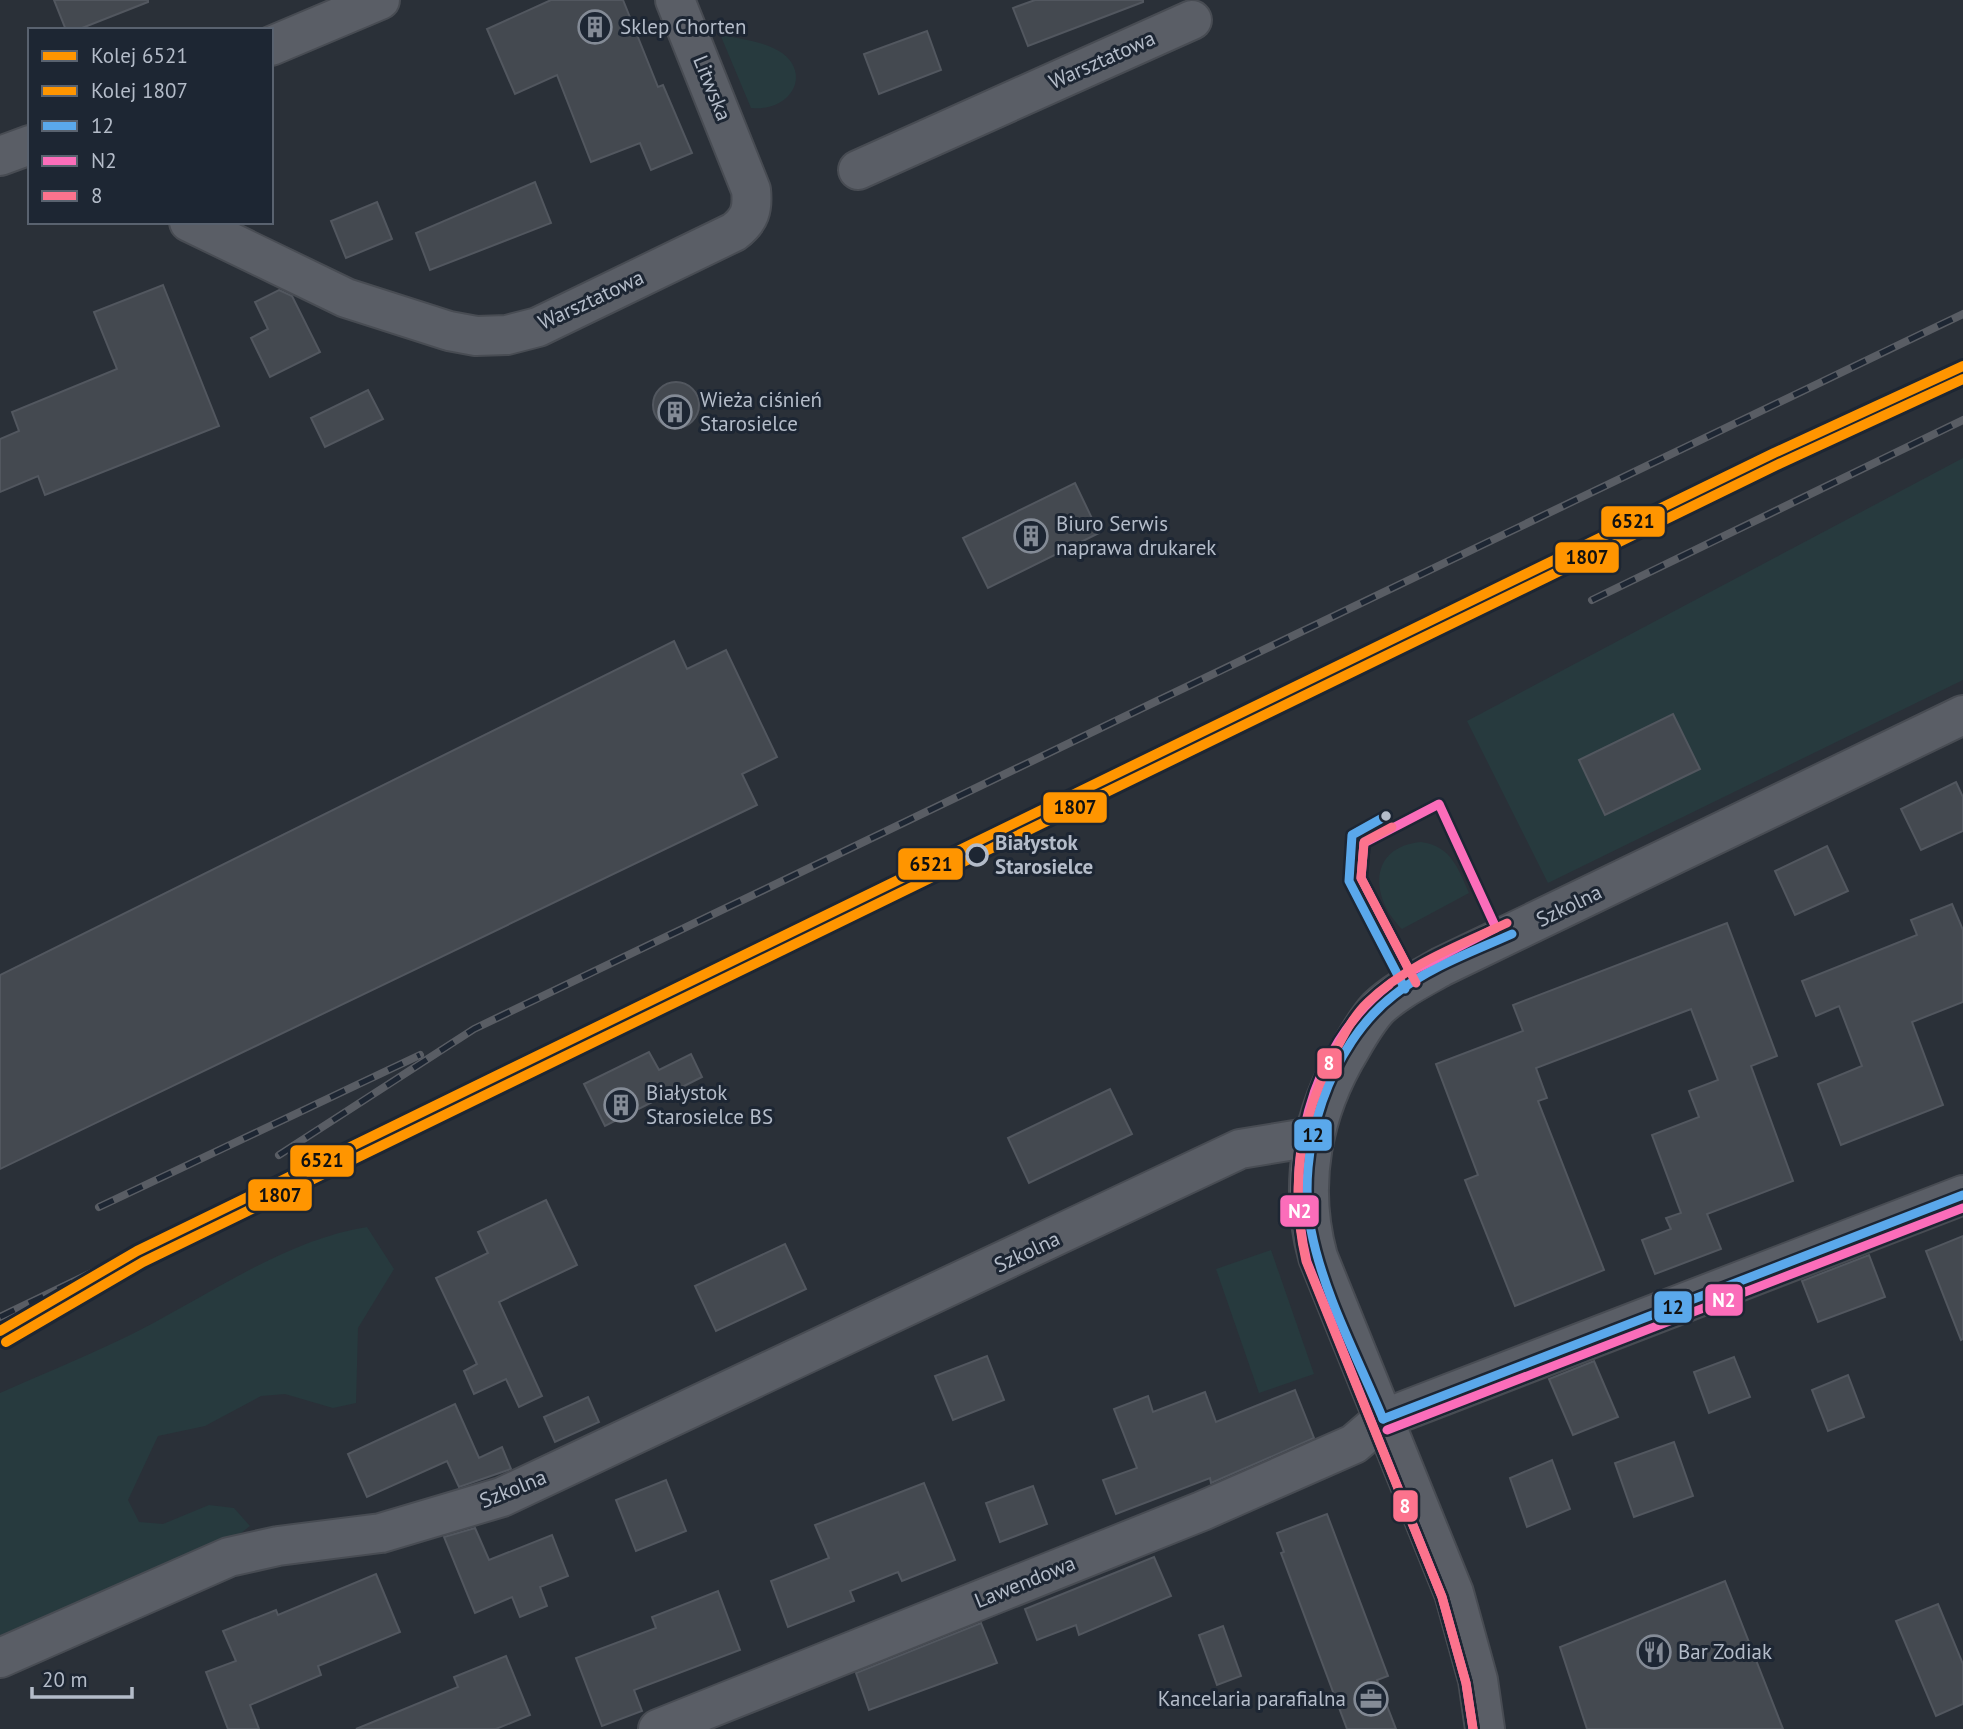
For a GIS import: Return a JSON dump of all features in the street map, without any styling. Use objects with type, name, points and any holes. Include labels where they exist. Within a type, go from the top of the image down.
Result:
[{"type":"street","points":[[273,45],[380,0]]},
{"type":"street","name":"Litwska","points":[[675,0],[732,137]]},
{"type":"street","name":"Warsztatowa","points":[[858,170],[1192,20]]},
{"type":"street","name":"Warsztatowa","points":[[193,224],[346,298],[449,331],[476,336],[507,335],[538,327],[734,232],[744,224],[753,205],[751,190],[732,137]]},
{"type":"street","points":[[0,156],[28,146]]},
{"type":"street","name":"Szkolna","points":[[0,1658],[229,1558],[278,1546],[382,1533],[502,1497],[1240,1150],[1313,1137],[1332,1079],[1363,1027],[1379,1008],[1405,989],[1441,967],[1963,715]]},
{"type":"street","points":[[1313,1137],[1308,1188],[1310,1227],[1318,1257],[1454,1593],[1478,1680],[1485,1729]]},
{"type":"street","name":"Lawendowa","points":[[658,1729],[1202,1511],[1354,1444],[1383,1419],[1963,1195]]},
{"type":"green space","points":[[720,34],[766,45],[789,60],[795,69],[796,79],[787,97],[765,108],[751,108]]},
{"type":"green space","points":[[1963,458],[1963,680],[1548,883],[1467,721]]},
{"type":"green space","points":[[1421,842],[1431,844],[1446,853],[1457,867],[1469,893],[1402,929],[1384,903],[1380,875],[1383,863],[1391,853]]},
{"type":"green space","points":[[367,1227],[394,1269],[358,1328],[356,1403],[333,1408],[285,1394],[261,1396],[205,1426],[158,1436],[128,1500],[139,1522],[163,1524],[209,1505],[234,1508],[250,1526],[217,1552],[0,1642],[0,1393],[123,1338],[250,1269],[307,1243]]},
{"type":"green space","points":[[1271,1250],[1314,1374],[1259,1393],[1216,1269]]},
{"type":"building","points":[[54,0],[148,0],[82,28],[65,28]]},
{"type":"building","points":[[551,0],[623,0],[658,87],[663,85],[692,153],[651,170],[640,143],[591,162],[557,75],[515,94],[487,29]]},
{"type":"building","points":[[1035,0],[1143,2],[1028,46],[1013,8]]},
{"type":"building","points":[[927,31],[941,70],[879,94],[864,54]]},
{"type":"building","points":[[535,182],[551,223],[430,270],[416,233]]},
{"type":"building","points":[[377,202],[392,239],[346,258],[331,221]]},
{"type":"building","points":[[163,285],[219,426],[45,495],[38,476],[0,492],[0,439],[19,431],[12,412],[117,369],[94,312]]},
{"type":"building","points":[[279,290],[292,296],[320,352],[270,377],[251,338],[268,329],[255,302]]},
{"type":"building","name":"Wieża ciśnień Starosielce","points":[[676,382],[692,389],[699,405],[692,421],[676,428],[660,421],[653,405],[660,389]]},
{"type":"building","points":[[368,390],[383,419],[325,447],[311,418]]},
{"type":"building","name":"Biuro Serwis naprawa drukarek","points":[[1075,483],[1099,533],[988,588],[963,538]]},
{"type":"building","points":[[674,641],[687,669],[726,650],[777,757],[742,774],[757,805],[0,1169],[0,975]]},
{"type":"building","points":[[1673,714],[1700,769],[1605,815],[1579,760]]},
{"type":"building","points":[[1956,782],[1963,797],[1963,831],[1921,850],[1901,809]]},
{"type":"building","points":[[1827,846],[1848,891],[1795,915],[1775,871]]},
{"type":"building","points":[[1952,904],[1963,930],[1963,1002],[1912,1022],[1943,1105],[1841,1145],[1818,1084],[1862,1066],[1839,1006],[1816,1016],[1802,981],[1917,935],[1911,920]]},
{"type":"building","points":[[1727,923],[1777,1056],[1751,1066],[1793,1181],[1707,1214],[1721,1249],[1655,1274],[1642,1240],[1671,1229],[1666,1218],[1681,1213],[1652,1135],[1699,1117],[1689,1091],[1718,1080],[1691,1009],[1536,1068],[1547,1098],[1538,1101],[1604,1270],[1515,1306],[1465,1180],[1478,1175],[1436,1064],[1523,1031],[1513,1005]]},
{"type":"building","name":"Białystok Starosielce BS","points":[[649,1052],[659,1070],[691,1054],[702,1077],[605,1126],[584,1084]]},
{"type":"building","points":[[1110,1089],[1132,1134],[1029,1183],[1008,1138]]},
{"type":"building","points":[[546,1200],[577,1265],[499,1302],[542,1396],[519,1407],[506,1379],[474,1394],[464,1371],[477,1364],[436,1278],[488,1253],[478,1232]]},
{"type":"building","points":[[1963,1236],[1963,1339],[1961,1340],[1926,1251]]},
{"type":"building","points":[[785,1244],[806,1289],[716,1331],[695,1286]]},
{"type":"building","points":[[1869,1255],[1885,1297],[1818,1322],[1802,1281]]},
{"type":"building","points":[[987,1356],[1004,1400],[953,1420],[935,1376]]},
{"type":"building","points":[[1734,1357],[1750,1397],[1709,1413],[1694,1372]]},
{"type":"building","points":[[1594,1361],[1618,1417],[1573,1435],[1549,1379]]},
{"type":"building","points":[[1848,1375],[1864,1417],[1828,1431],[1812,1390]]},
{"type":"building","points":[[1295,1390],[1314,1438],[1211,1483],[1210,1478],[1116,1514],[1103,1480],[1137,1468],[1114,1409],[1148,1396],[1153,1412],[1205,1392],[1216,1422]]},
{"type":"building","points":[[588,1397],[599,1422],[555,1442],[544,1417]]},
{"type":"building","points":[[455,1404],[479,1458],[502,1447],[511,1469],[459,1487],[447,1461],[367,1497],[348,1454]]},
{"type":"building","points":[[1674,1442],[1693,1496],[1634,1517],[1615,1463]]},
{"type":"building","points":[[1552,1460],[1570,1509],[1527,1527],[1510,1478]]},
{"type":"building","points":[[666,1480],[686,1531],[636,1551],[616,1500]]},
{"type":"building","points":[[924,1483],[955,1560],[902,1581],[898,1572],[850,1591],[854,1601],[788,1627],[771,1581],[829,1558],[815,1525]]},
{"type":"building","points":[[1033,1486],[1047,1524],[1000,1542],[986,1503]]},
{"type":"building","points":[[1327,1514],[1388,1676],[1377,1680],[1396,1729],[1347,1729],[1281,1553],[1284,1552],[1277,1533]]},
{"type":"building","points":[[475,1528],[489,1560],[552,1535],[568,1576],[540,1587],[547,1606],[520,1617],[512,1597],[475,1613],[444,1537]]},
{"type":"building","points":[[1154,1557],[1171,1596],[1079,1635],[1076,1625],[1037,1640],[1025,1609]]},
{"type":"building","points":[[376,1574],[400,1632],[318,1666],[321,1675],[250,1705],[259,1729],[228,1729],[206,1672],[236,1661],[223,1631],[276,1610],[278,1615]]},
{"type":"building","points":[[1725,1581],[1783,1729],[1587,1729],[1560,1647]]},
{"type":"building","points":[[718,1591],[740,1650],[634,1690],[642,1711],[602,1726],[576,1658],[656,1628],[652,1617]]},
{"type":"building","points":[[1938,1604],[1963,1664],[1963,1704],[1936,1716],[1896,1621]]},
{"type":"building","points":[[981,1623],[997,1663],[869,1710],[856,1673]]},
{"type":"building","points":[[1223,1626],[1241,1676],[1217,1685],[1199,1635]]},
{"type":"building","points":[[506,1656],[530,1715],[496,1729],[356,1729],[458,1687],[454,1677]]},
{"type":"railway","points":[[279,1155],[474,1029],[1963,314]]},
{"type":"railway","points":[[1592,600],[1963,420]]},
{"type":"railway","points":[[99,1207],[420,1055]]},
{"type":"railway","points":[[0,1317],[137,1251]]},
{"type":"rail line","name":"6521","points":[[0,1331],[137,1251],[1774,453],[1963,366]]},
{"type":"rail line","name":"1807","points":[[6,1342],[143,1262],[1779,464],[1963,379]]},
{"type":"transit line","name":"N2","points":[[1439,804],[1496,928],[1410,972],[1361,878],[1364,843],[1439,804]]},
{"type":"transit line","name":"12","points":[[1386,816],[1352,835],[1349,881],[1405,989]]},
{"type":"transit line","name":"8","points":[[1392,827],[1364,842],[1361,878],[1416,983]]},
{"type":"transit line","name":"8","points":[[1473,1729],[1466,1683],[1442,1597],[1306,1261],[1298,1206],[1298,1179],[1301,1152],[1313,1101],[1323,1075],[1358,1013],[1399,977],[1452,948],[1507,923]]},
{"type":"transit line","name":"12","points":[[1383,1419],[1342,1326],[1317,1255],[1307,1199],[1313,1134],[1335,1070],[1351,1042],[1371,1016],[1394,995],[1422,976],[1512,934]]},
{"type":"transit line","name":"N2","points":[[1389,985],[1361,1011],[1339,1041],[1321,1075],[1309,1111],[1301,1149],[1298,1187],[1300,1225],[1307,1262],[1442,1597],[1466,1683],[1473,1729]]},
{"type":"transit line","name":"12","points":[[1383,1419],[1963,1195]]},
{"type":"transit line","name":"N2","points":[[1387,1430],[1963,1208]]},
{"type":"place","name":"Sklep Chorten","points":[[595,27]]},
{"type":"place","name":"Wieża ciśnień Starosielce","points":[[675,412]]},
{"type":"place","name":"Biuro Serwis naprawa drukarek","points":[[1031,536]]},
{"type":"place","name":"Białystok Starosielce","points":[[977,855]]},
{"type":"place","name":"Białystok Starosielce BS","points":[[621,1105]]},
{"type":"place","name":"Bar Zodiak","points":[[1654,1652]]},
{"type":"place","name":"Kancelaria parafialna","points":[[1371,1699]]}]
